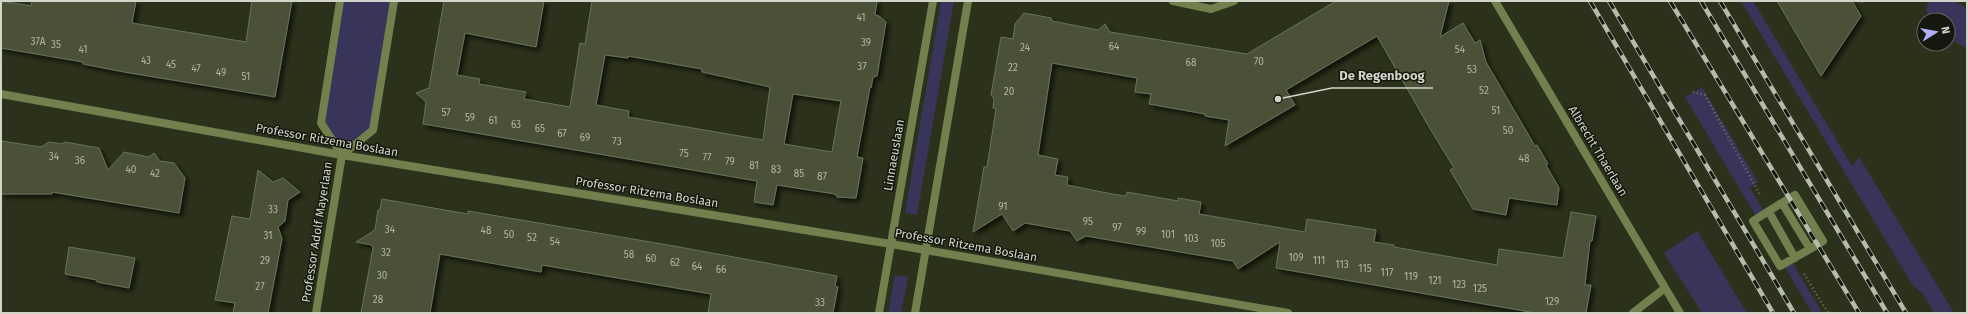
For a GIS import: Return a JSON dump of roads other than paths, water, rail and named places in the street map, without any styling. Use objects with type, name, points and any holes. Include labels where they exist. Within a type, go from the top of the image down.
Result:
[{"type":"street","name":"Professor Adolf Mayerlaan","points":[[340,1],[321,123],[342,155]]},
{"type":"street","name":"Professor Adolf Mayerlaan","points":[[316,313],[342,155],[373,130],[394,1]]},
{"type":"street","name":"Linnaeuslaan","points":[[879,313],[933,1]]},
{"type":"street","points":[[915,313],[968,1]]},
{"type":"street","points":[[1173,1],[1211,9],[1234,1]]},
{"type":"street","name":"Albrecht Thaerlaan","points":[[1495,1],[1680,313]]},
{"type":"street","name":"Professor Ritzema Boslaan","points":[[1,94],[342,155],[891,244],[1288,313]]},
{"type":"street","points":[[1795,195],[1823,241],[1780,266],[1753,221],[1782,203],[1795,195]]},
{"type":"street","points":[[1782,203],[1810,248]]},
{"type":"street","points":[[1769,212],[1795,258]]},
{"type":"street","points":[[1633,313],[1665,288]]},
{"type":"railway","points":[[1590,1],[1773,313]]},
{"type":"railway","points":[[1609,1],[1794,313]]},
{"type":"railway","points":[[1670,1],[1859,313]]},
{"type":"railway","points":[[1701,1],[1887,313]]},
{"type":"railway","points":[[1720,1],[1906,313]]},
{"type":"place","name":"De Regenboog","points":[[1278,99]]}]
